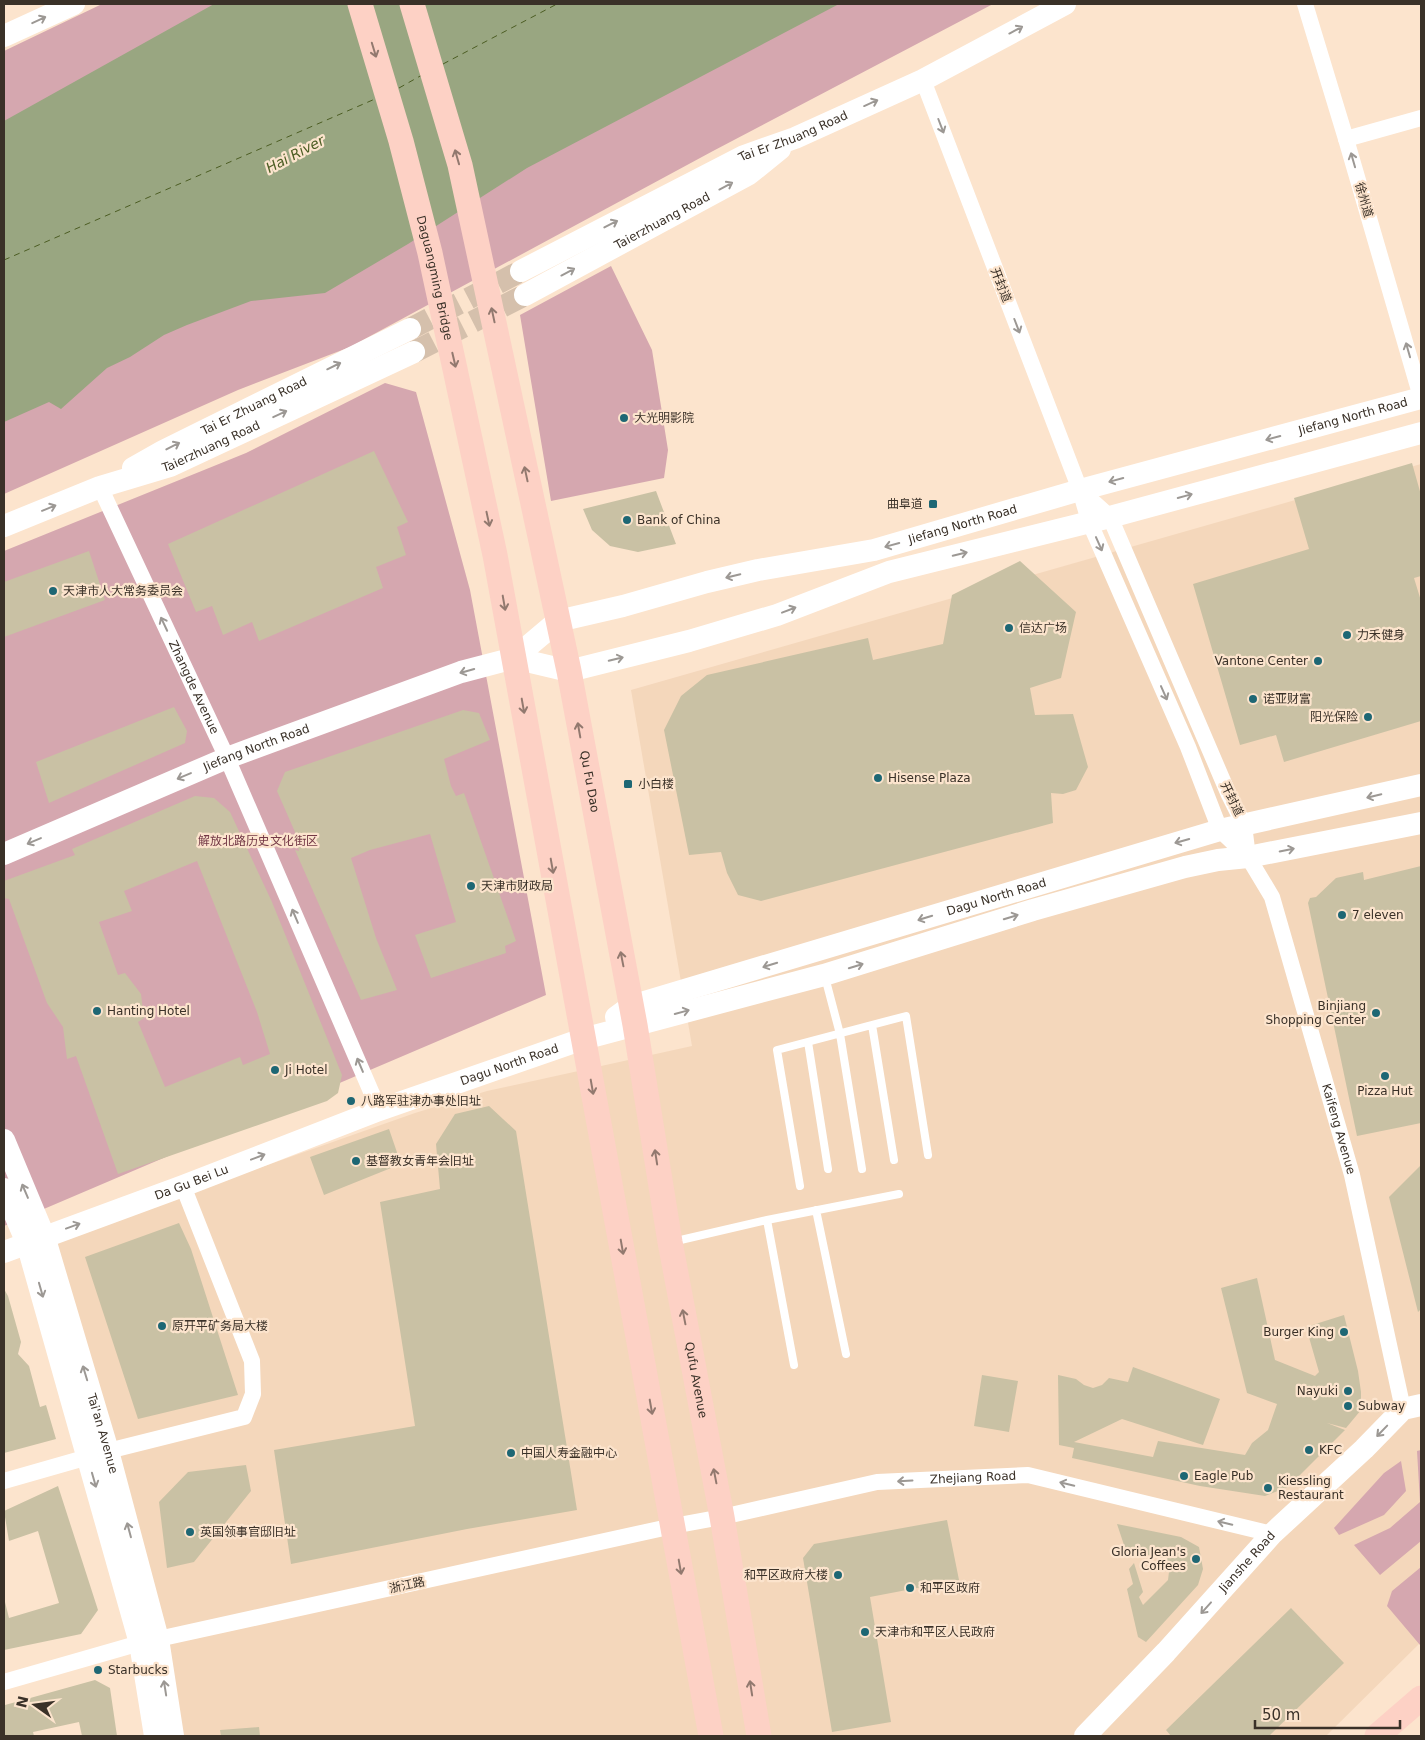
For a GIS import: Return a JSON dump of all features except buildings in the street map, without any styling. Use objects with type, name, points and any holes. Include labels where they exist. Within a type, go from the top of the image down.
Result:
[{"type":"main road","points":[[4,36],[74,4]]},
{"type":"main road","name":"Daguangming Bridge","points":[[360,4],[401,141],[430,253],[495,554],[514,658]]},
{"type":"main road","name":"Qu Fu Dao","points":[[412,4],[460,165],[558,621],[633,1016]]},
{"type":"main road","name":"Tai Er Zhuang Road","points":[[521,271],[744,156],[795,138],[923,80],[1065,4]]},
{"type":"main road","name":"Taierzhuang Road","points":[[525,295],[749,174],[795,138]]},
{"type":"main road","name":"Tai Er Zhuang Road","points":[[100,487],[163,450],[410,329]]},
{"type":"main road","name":"Taierzhuang Road","points":[[4,526],[100,487],[170,466],[414,352]]},
{"type":"main road","name":"Jiefang North Road","points":[[4,854],[227,758],[461,672],[514,658],[558,621],[623,606],[741,574],[874,550],[1080,490],[1421,397]]},
{"type":"main road","name":"Jiefang North Road","points":[[514,658],[568,671],[689,641],[777,615],[889,572],[1099,519],[1421,433]]},
{"type":"main road","points":[[514,658],[711,1736]]},
{"type":"main road","name":"Dagu North Road","points":[[379,1110],[583,1039],[633,1016],[1067,874],[1220,830],[1421,785]]},
{"type":"main road","name":"Dagu North Road","points":[[633,1016],[824,975],[1033,910],[1185,867],[1218,860],[1248,857],[1421,823]]},
{"type":"main road","name":"Qufu Avenue","points":[[633,1016],[670,1242],[722,1518],[759,1736]]},
{"type":"main road","name":"Da Gu Bei Lu","points":[[4,1252],[184,1186],[379,1110]]},
{"type":"main road","name":"Tai'an Avenue","points":[[4,1140],[36,1240],[98,1454],[173,1736]]},
{"type":"main road","name":"Tai'an Avenue","points":[[4,1189],[36,1240]]},
{"type":"main road","name":"Jianshe Road","points":[[1085,1736],[1166,1652],[1272,1534],[1412,1407]]},
{"type":"main road","name":"Tai'an Avenue","points":[[149,1641],[155,1736]]},
{"type":"main road","points":[[1377,1736],[1421,1698]]},
{"type":"street","name":"徐州道","points":[[1304,4],[1346,139],[1421,397]]},
{"type":"street","name":"开封道","points":[[923,80],[1080,490],[1099,519],[1244,825],[1248,857]]},
{"type":"street","points":[[1346,139],[1421,118]]},
{"type":"street","name":"Zhangde Avenue","points":[[100,487],[227,758],[379,1110]]},
{"type":"street","name":"开封道","points":[[1099,519],[1220,830],[1248,857]]},
{"type":"street","name":"Kaifeng Avenue","points":[[1248,857],[1272,896],[1352,1175],[1412,1407]]},
{"type":"street","points":[[4,1481],[98,1454],[244,1417],[253,1394],[252,1360],[184,1186]]},
{"type":"street","name":"Zhejiang Road","points":[[673,1526],[722,1518],[877,1482],[1028,1475],[1272,1534]]},
{"type":"street","name":"浙江路","points":[[4,1682],[149,1641],[673,1526]]},
{"type":"lane","points":[[824,975],[840,1034],[862,1169]]},
{"type":"lane","points":[[800,1186],[777,1050],[906,1016],[928,1155]]},
{"type":"lane","points":[[872,1025],[894,1160]]},
{"type":"lane","points":[[808,1042],[828,1168]]},
{"type":"lane","points":[[670,1242],[767,1220],[899,1194]]},
{"type":"lane","points":[[816,1210],[846,1354]]},
{"type":"lane","points":[[767,1220],[794,1365]]},
{"type":"shaded area","name":"小白楼","points":[[1421,464],[1421,1642],[1326,1736],[161,1736],[37,1246],[415,1113],[487,1091],[692,1046],[631,690]]},
{"type":"green space","points":[[102,4],[993,4],[713,151],[350,347],[238,390],[4,494],[4,51]]},
{"type":"green space","name":"大光明影院","points":[[611,266],[652,350],[668,450],[664,478],[551,501],[520,315]]},
{"type":"green space","name":"解放北路历史文化街区","points":[[385,383],[416,392],[470,590],[546,995],[4,1226],[4,551],[246,453]]},
{"type":"green space","points":[[1421,1450],[1421,1541],[1380,1575],[1354,1545],[1390,1528],[1420,1502],[1417,1451]]},
{"type":"green space","points":[[1401,1461],[1406,1491],[1384,1515],[1339,1535],[1334,1528],[1384,1473]]},
{"type":"green space","points":[[1421,1567],[1420,1645],[1387,1606],[1392,1591]]},
{"type":"water","name":"Hai River","points":[[214,4],[839,4],[527,168],[408,244],[325,293],[251,301],[187,325],[164,335],[130,357],[107,368],[61,409],[49,402],[4,422],[4,121]]},
{"type":"ferry route","points":[[443,64],[557,4]]},
{"type":"ferry route","points":[[399,88],[422,75]]},
{"type":"ferry route","points":[[4,260],[375,99]]},
{"type":"tunnel","points":[[410,329],[521,271]]},
{"type":"tunnel","points":[[414,352],[525,295]]},
{"type":"place","name":"大光明影院","points":[[624,418]]},
{"type":"place","name":"曲阜道","points":[[933,504]]},
{"type":"place","name":"Bank of China","points":[[627,520]]},
{"type":"place","name":"天津市人大常务委员会","points":[[53,591]]},
{"type":"place","name":"信达广场","points":[[1009,628]]},
{"type":"place","name":"力禾健身","points":[[1347,635]]},
{"type":"place","name":"Vantone Center","points":[[1318,661]]},
{"type":"place","name":"诺亚财富","points":[[1253,699]]},
{"type":"place","name":"阳光保险","points":[[1368,717]]},
{"type":"place","name":"Hisense Plaza","points":[[878,778]]},
{"type":"place","name":"小白楼","points":[[628,784]]},
{"type":"place","name":"天津市财政局","points":[[471,886]]},
{"type":"place","name":"7 eleven","points":[[1342,915]]},
{"type":"place","name":"Hanting Hotel","points":[[97,1011]]},
{"type":"place","name":"Binjiang Shopping Center","points":[[1376,1013]]},
{"type":"place","name":"Ji Hotel","points":[[275,1070]]},
{"type":"place","name":"Pizza Hut","points":[[1385,1076]]},
{"type":"place","name":"八路军驻津办事处旧址","points":[[351,1101]]},
{"type":"place","name":"基督教女青年会旧址","points":[[356,1161]]},
{"type":"place","name":"原开平矿务局大楼","points":[[162,1326]]},
{"type":"place","name":"Burger King","points":[[1344,1332]]},
{"type":"place","name":"Nayuki","points":[[1348,1391]]},
{"type":"place","name":"Subway","points":[[1348,1406]]},
{"type":"place","name":"KFC","points":[[1309,1450]]},
{"type":"place","name":"中国人寿金融中心","points":[[511,1453]]},
{"type":"place","name":"Eagle Pub","points":[[1184,1476]]},
{"type":"place","name":"Kiessling Restaurant","points":[[1268,1488]]},
{"type":"place","name":"英国领事官邸旧址","points":[[190,1532]]},
{"type":"place","name":"Gloria Jean's Coffees","points":[[1196,1559]]},
{"type":"place","name":"和平区政府大楼","points":[[838,1575]]},
{"type":"place","name":"和平区政府","points":[[910,1588]]},
{"type":"place","name":"天津市和平区人民政府","points":[[865,1632]]},
{"type":"place","name":"Starbucks","points":[[98,1670]]}]
